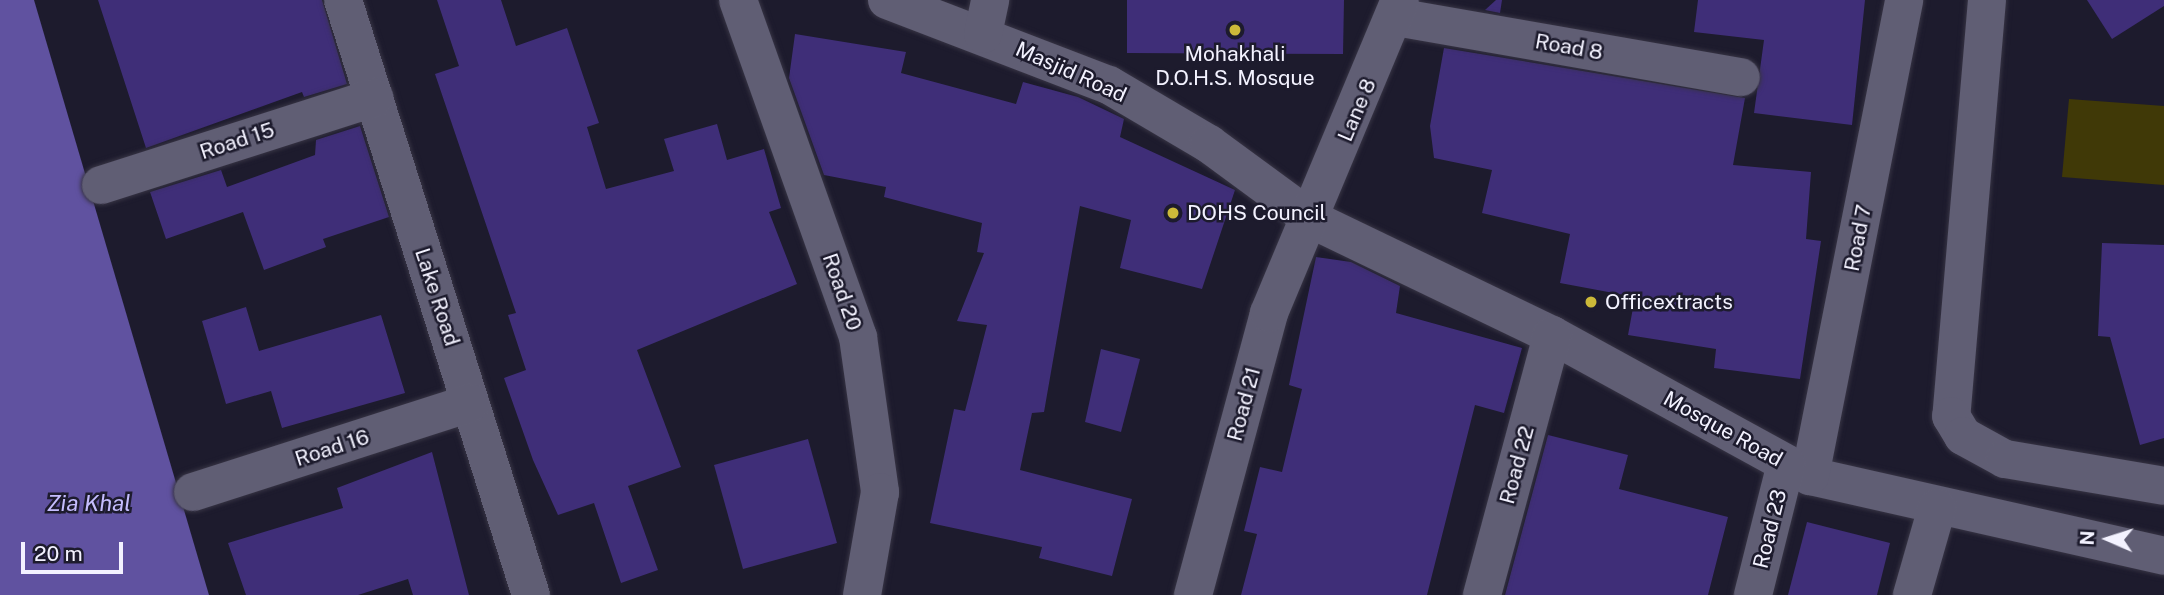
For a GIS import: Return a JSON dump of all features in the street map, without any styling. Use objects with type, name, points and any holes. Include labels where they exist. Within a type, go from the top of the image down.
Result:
[{"type":"street","name":"Lake Road","points":[[343,0],[531,595]]},
{"type":"street","name":"Road 20","points":[[738,0],[858,337],[880,492],[862,595]]},
{"type":"street","name":"Masjid Road","points":[[887,0],[986,17],[1209,144],[1311,219]]},
{"type":"street","name":"Road 7","points":[[1798,470],[1903,0]]},
{"type":"street","points":[[1987,0],[1951,416],[1963,436],[2005,459],[2164,486]]},
{"type":"street","name":"Road 8","points":[[1398,9],[1741,78]]},
{"type":"street","name":"Lane 8","points":[[1311,219],[1398,9]]},
{"type":"street","name":"Road 15","points":[[101,185],[374,98]]},
{"type":"street","name":"Mosque Road","points":[[1311,219],[1552,335],[1798,470],[1937,508],[2164,556]]},
{"type":"street","name":"Road 21","points":[[1193,595],[1269,313],[1311,219]]},
{"type":"street","name":"Road 22","points":[[1482,595],[1552,335]]},
{"type":"street","name":"Road 16","points":[[193,492],[470,403]]},
{"type":"street","name":"Road 23","points":[[1753,595],[1798,470]]},
{"type":"street","points":[[1912,595],[1937,508]]},
{"type":"shaded area","points":[[2069,99],[2164,106],[2164,185],[2062,177]]},
{"type":"water","name":"Zia Khal","points":[[0,0],[34,0],[209,595],[0,595]]},
{"type":"building","points":[[98,0],[322,0],[347,84],[304,97],[302,92],[146,148]]},
{"type":"building","points":[[437,0],[501,0],[516,46],[567,28],[599,123],[587,127],[606,189],[674,171],[664,139],[717,124],[727,160],[764,149],[781,208],[769,212],[797,284],[637,350],[681,467],[628,486],[658,570],[621,583],[594,503],[558,515],[533,460],[504,378],[526,370],[508,315],[516,313],[435,74],[459,66]]},
{"type":"building","name":"Mohakhali D.O.H.S. Mosque","points":[[1127,0],[1344,0],[1343,54],[1127,53]]},
{"type":"building","points":[[1496,0],[1502,0],[1500,13],[1485,10]]},
{"type":"building","points":[[1698,0],[1865,0],[1852,125],[1754,113],[1764,40],[1694,32]]},
{"type":"building","points":[[2087,0],[2164,0],[2164,6],[2112,39]]},
{"type":"building","points":[[795,34],[906,52],[901,73],[1016,104],[1023,82],[1078,97],[1124,119],[1120,137],[1235,190],[1202,289],[1120,268],[1131,220],[1080,206],[1044,412],[1032,413],[1020,470],[1132,499],[1112,576],[1039,558],[1042,547],[930,523],[954,409],[965,411],[987,325],[957,321],[984,253],[977,252],[982,223],[884,197],[886,187],[824,175],[789,78]]},
{"type":"building","points":[[1444,48],[1745,98],[1733,165],[1811,172],[1806,239],[1821,241],[1800,379],[1714,368],[1716,349],[1628,335],[1635,297],[1560,283],[1570,234],[1482,213],[1492,170],[1434,158],[1430,126]]},
{"type":"building","points":[[360,126],[389,217],[323,239],[326,247],[264,270],[243,212],[166,239],[150,192],[221,170],[227,187],[315,155],[316,140]]},
{"type":"building","points":[[2102,243],[2164,245],[2164,438],[2140,445],[2110,337],[2098,336]]},
{"type":"building","points":[[1316,257],[1351,262],[1400,286],[1396,313],[1522,348],[1504,413],[1475,405],[1427,595],[1241,595],[1257,534],[1244,531],[1260,467],[1282,472],[1302,389],[1289,385]]},
{"type":"building","points":[[246,307],[259,351],[381,315],[405,393],[282,428],[271,391],[226,404],[202,321]]},
{"type":"building","points":[[1101,349],[1140,359],[1121,432],[1085,422]]},
{"type":"building","points":[[1548,435],[1628,455],[1619,489],[1728,517],[1708,595],[1505,595]]},
{"type":"building","points":[[808,439],[837,543],[743,569],[714,465]]},
{"type":"building","points":[[432,452],[469,595],[413,595],[408,579],[358,595],[246,595],[228,543],[343,508],[337,488]]},
{"type":"building","points":[[1807,522],[1890,543],[1877,595],[1788,595]]},
{"type":"place","name":"Mohakhali D.O.H.S. Mosque","points":[[1235,30]]},
{"type":"place","name":"DOHS Council","points":[[1173,213]]},
{"type":"place","name":"Officextracts","points":[[1591,302]]}]
